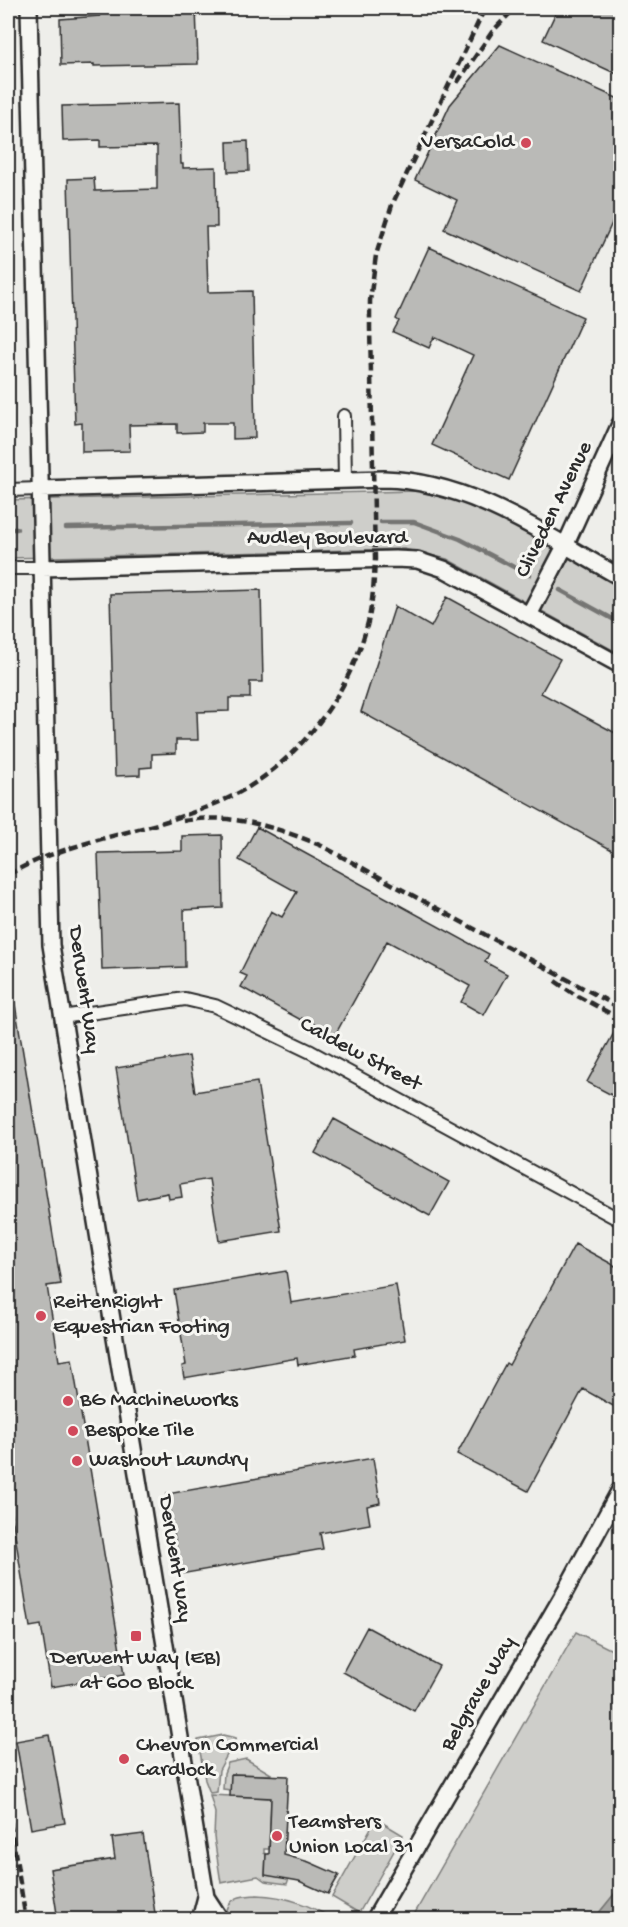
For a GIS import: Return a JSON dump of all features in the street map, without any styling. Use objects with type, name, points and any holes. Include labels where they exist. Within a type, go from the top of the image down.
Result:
[{"type":"street","name":"Derwent Way","points":[[29,8],[51,945],[206,1897],[221,1920]]},
{"type":"street","points":[[344,416],[345,481]]},
{"type":"street","name":"Cliveden Avenue","points":[[529,615],[565,546],[621,424]]},
{"type":"street","points":[[8,490],[396,480],[450,489],[471,496],[505,512],[621,577]]},
{"type":"street","name":"Audley Boulevard","points":[[8,568],[298,560],[417,560],[444,569],[621,665]]},
{"type":"street","name":"Caldew Street","points":[[62,1017],[186,999],[216,1006],[311,1052],[621,1220]]},
{"type":"street","name":"Belgrave Way","points":[[374,1920],[621,1490]]},
{"type":"street","name":"Derwent Way","points":[[200,1920],[206,1897]]},
{"type":"shaded area","points":[[418,491],[461,502],[509,523],[620,584],[620,654],[447,559],[404,549],[8,558],[8,500]]},
{"type":"shaded area","points":[[576,1632],[620,1654],[620,1887],[594,1919],[411,1920]]},
{"type":"shaded area","points":[[223,1735],[236,1738],[219,1770],[217,1792],[210,1793],[205,1780],[198,1740]]},
{"type":"shaded area","points":[[246,1759],[271,1774],[232,1774],[231,1790],[223,1789],[224,1773],[228,1763]]},
{"type":"shaded area","points":[[210,1795],[271,1798],[269,1849],[264,1849],[266,1854],[265,1875],[289,1878],[287,1884],[265,1881],[258,1876],[221,1883],[214,1837],[215,1813]]},
{"type":"shaded area","points":[[376,1819],[403,1835],[359,1913],[332,1897]]},
{"type":"shaded area","points":[[620,1887],[620,1919],[594,1919]]},
{"type":"shaded area","points":[[257,1895],[297,1902],[334,1919],[231,1918],[227,1910],[232,1901],[239,1897]]},
{"type":"building","points":[[99,8],[196,8],[198,64],[61,65],[60,19],[100,16]]},
{"type":"building","points":[[558,8],[621,8],[621,76],[543,40]]},
{"type":"building","name":"VersaCold","points":[[500,45],[621,100],[621,227],[612,223],[581,291],[444,229],[457,200],[415,180],[450,105]]},
{"type":"building","points":[[179,103],[183,168],[216,167],[217,227],[206,227],[208,292],[252,291],[255,438],[233,439],[233,423],[203,423],[203,432],[177,433],[177,424],[129,425],[130,451],[82,452],[82,423],[75,424],[68,179],[94,178],[95,191],[157,189],[157,146],[100,147],[100,140],[63,141],[62,106]]},
{"type":"building","points":[[248,141],[249,171],[228,172],[227,142]]},
{"type":"building","points":[[429,247],[583,317],[509,480],[432,445],[473,355],[434,337],[429,348],[393,332],[399,321],[396,319]]},
{"type":"building","points":[[261,590],[263,682],[250,682],[250,698],[229,698],[229,711],[197,712],[198,740],[176,740],[176,753],[152,754],[152,767],[140,768],[140,775],[115,776],[110,594]]},
{"type":"building","points":[[447,597],[560,659],[541,693],[621,736],[621,855],[361,712],[395,606],[431,627]]},
{"type":"building","points":[[257,827],[489,954],[485,962],[507,974],[484,1015],[461,1002],[470,986],[387,941],[335,1035],[302,1018],[301,1020],[241,987],[247,976],[240,973],[271,911],[282,917],[297,892],[239,860]]},
{"type":"building","points":[[222,835],[223,908],[184,910],[185,967],[102,970],[98,853],[182,851],[182,836]]},
{"type":"building","points":[[8,998],[14,998],[61,1284],[47,1286],[59,1361],[72,1359],[124,1675],[51,1687],[41,1625],[30,1627],[8,1492]]},
{"type":"building","points":[[621,1020],[621,1100],[587,1082]]},
{"type":"building","points":[[189,1056],[195,1092],[257,1082],[281,1231],[219,1241],[209,1179],[180,1184],[182,1197],[169,1199],[168,1193],[137,1199],[116,1068]]},
{"type":"building","points":[[334,1119],[449,1182],[430,1216],[315,1153]]},
{"type":"building","points":[[575,1244],[621,1269],[621,1397],[615,1407],[583,1389],[528,1491],[457,1454],[506,1363],[509,1365]]},
{"type":"building","points":[[286,1271],[291,1303],[396,1285],[405,1340],[354,1349],[355,1355],[298,1365],[297,1358],[184,1378],[182,1366],[186,1365],[174,1290]]},
{"type":"building","points":[[373,1458],[380,1503],[367,1506],[370,1524],[320,1533],[323,1549],[181,1574],[167,1494]]},
{"type":"building","points":[[367,1627],[439,1666],[414,1711],[343,1672]]},
{"type":"building","points":[[49,1735],[65,1823],[31,1829],[16,1741]]},
{"type":"building","name":"Teamsters Union Local 31","points":[[231,1774],[288,1776],[284,1855],[309,1862],[339,1875],[328,1894],[299,1881],[265,1875],[266,1854],[269,1854],[271,1798],[230,1796]]},
{"type":"building","points":[[143,1834],[156,1920],[58,1920],[50,1869],[115,1859],[112,1838]]},
{"type":"waterway","points":[[381,522],[414,522],[460,539],[529,575]]},
{"type":"waterway","points":[[66,528],[351,523]]},
{"type":"waterway","points":[[8,529],[17,529]]},
{"type":"waterway","points":[[560,590],[620,623]]},
{"type":"railway","points":[[8,875],[45,857],[177,818],[238,793],[288,756],[307,737],[338,694],[360,647],[368,622],[373,590],[375,559],[370,301],[376,255],[392,205],[485,8]]},
{"type":"railway","points":[[457,83],[492,32],[515,8]]},
{"type":"railway","points":[[183,821],[219,819],[254,823],[322,846],[620,1008]]},
{"type":"railway","points":[[555,981],[620,1019]]},
{"type":"railway","points":[[8,1809],[26,1920]]},
{"type":"place","name":"VersaCold","points":[[526,143]]},
{"type":"place","name":"ReitenRight Equestrian Footing","points":[[41,1316]]},
{"type":"place","name":"BG Machineworks","points":[[68,1401]]},
{"type":"place","name":"Bespoke Tile","points":[[73,1431]]},
{"type":"place","name":"Washout Laundry","points":[[77,1461]]},
{"type":"place","name":"Derwent Way (EB) at 600 Block","points":[[136,1636]]},
{"type":"place","name":"Chevron Commercial Cardlock","points":[[124,1759]]},
{"type":"place","name":"Teamsters Union Local 31","points":[[277,1836]]}]
